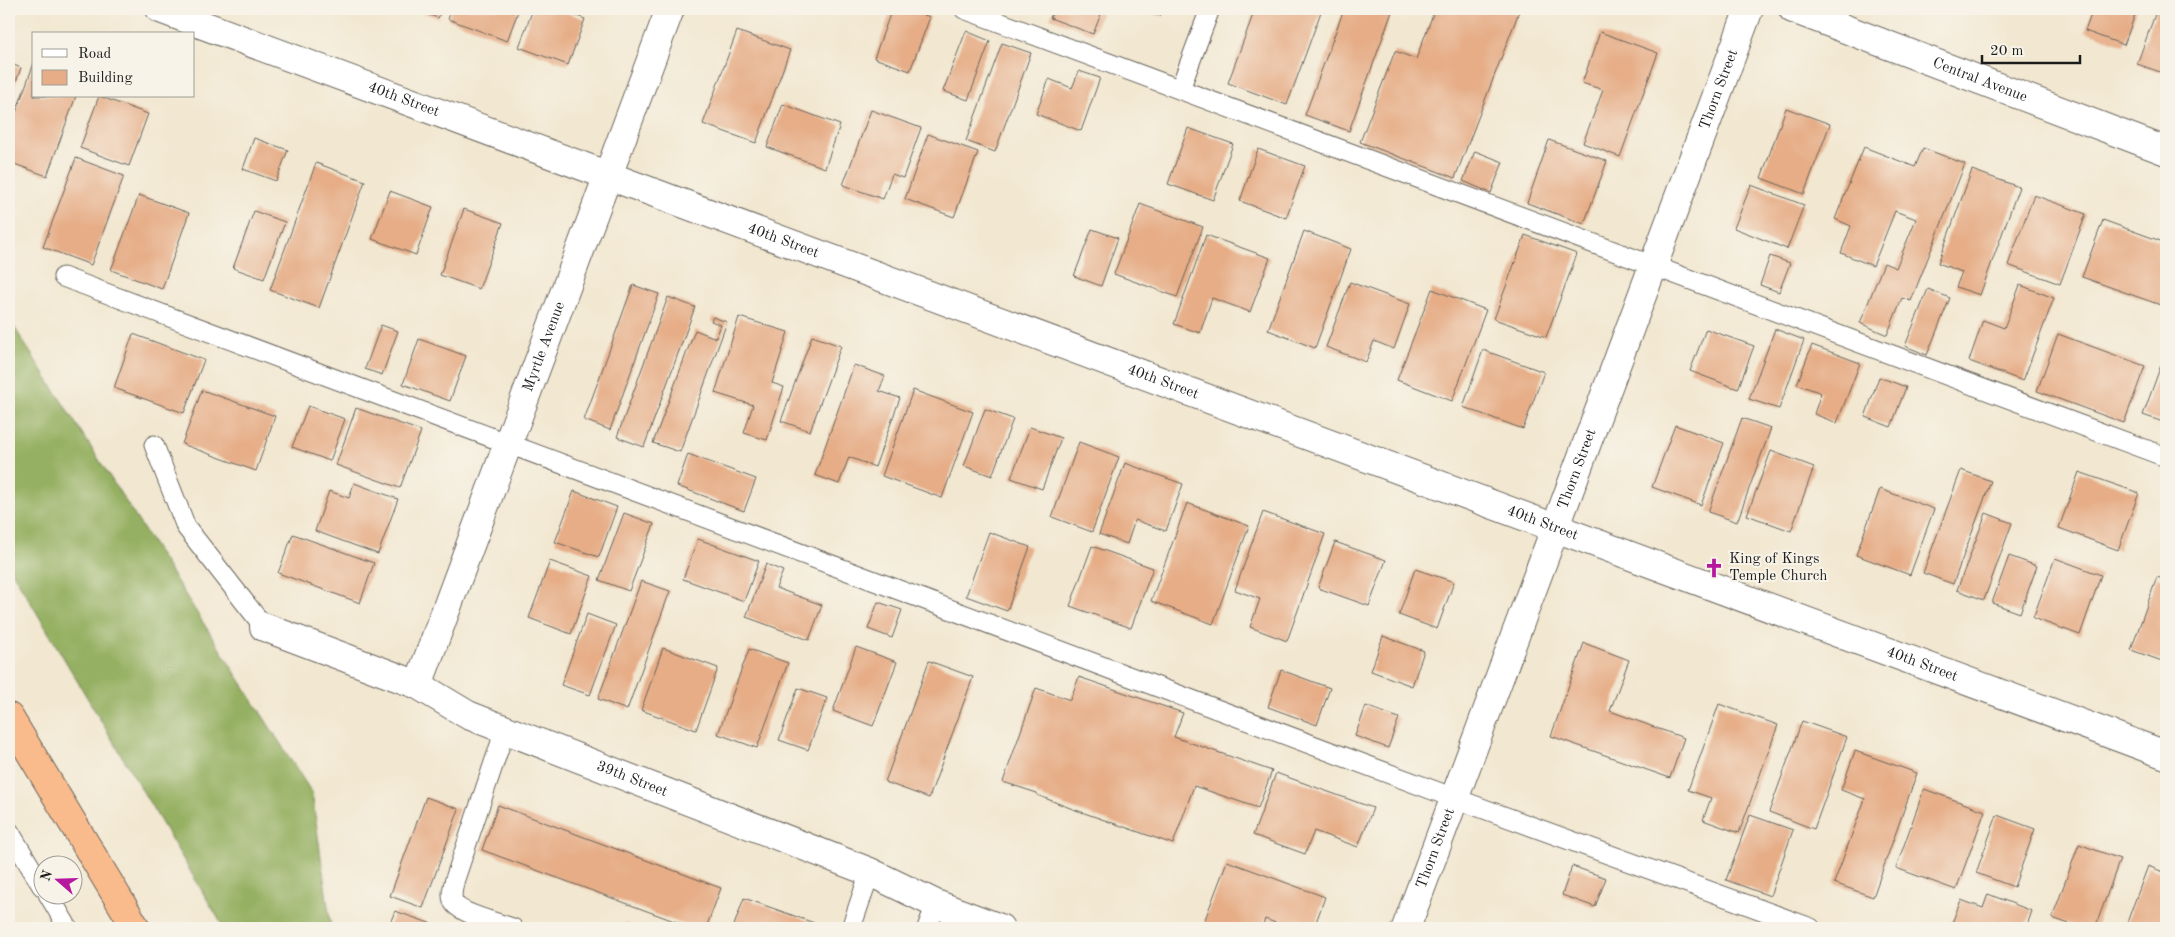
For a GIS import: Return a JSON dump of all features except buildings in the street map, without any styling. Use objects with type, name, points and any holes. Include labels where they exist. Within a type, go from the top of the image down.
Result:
[{"type":"highway","points":[[9,716],[136,928]]},
{"type":"street","name":"40th Street","points":[[160,9],[2166,754]]},
{"type":"street","name":"Myrtle Avenue","points":[[418,685],[670,9]]},
{"type":"street","name":"Thorn Street","points":[[1406,928],[1749,9]]},
{"type":"street","name":"Central Avenue","points":[[1793,9],[2166,151]]},
{"type":"street","name":"39th Street","points":[[264,627],[418,685],[468,715],[504,730],[870,872],[931,916],[1000,928]]},
{"type":"lane","points":[[964,9],[2166,457]]},
{"type":"lane","points":[[1180,89],[1210,9]]},
{"type":"lane","points":[[63,277],[1454,798],[1811,928]]},
{"type":"lane","points":[[154,445],[186,527],[264,627]]},
{"type":"lane","points":[[504,730],[455,879],[452,897],[455,905],[463,910],[513,928]]},
{"type":"lane","points":[[9,831],[32,869]]},
{"type":"lane","points":[[851,928],[870,872]]},
{"type":"lane","points":[[54,904],[68,928]]},
{"type":"green space","points":[[9,319],[312,793],[331,928],[224,928],[9,566]]},
{"type":"place","name":"King of Kings Temple Church","points":[[1714,568]]}]
